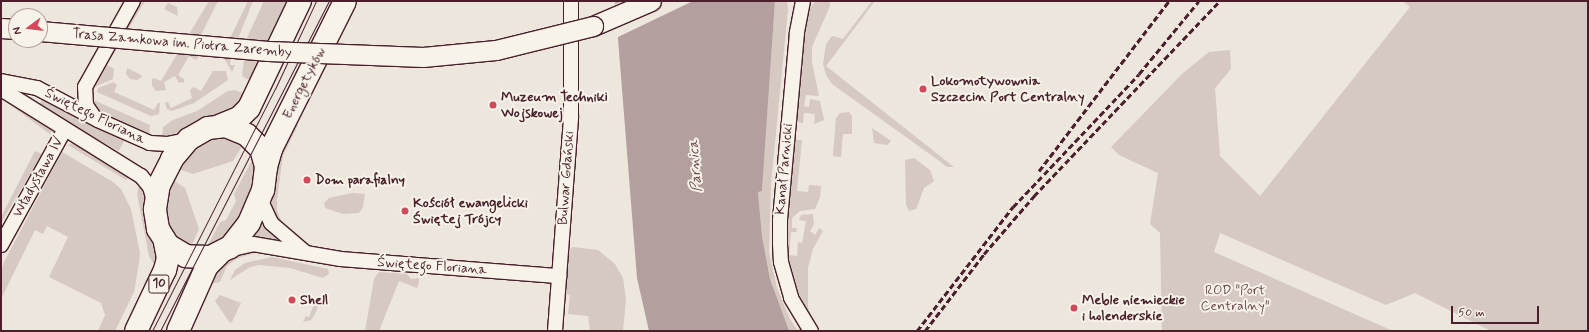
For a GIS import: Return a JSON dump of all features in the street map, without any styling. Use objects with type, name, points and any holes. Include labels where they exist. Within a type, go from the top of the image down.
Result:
[{"type":"main road","points":[[222,252],[204,258],[190,257],[177,252],[165,242],[157,226],[155,209],[164,172],[174,156],[189,139],[202,130],[219,126],[239,118],[249,108],[300,1]]},
{"type":"main road","name":"Energetyków","points":[[266,167],[271,149],[345,1]]},
{"type":"main road","name":"Trasa Zamkowa im. Piotra Zaremby","points":[[48,32],[268,51],[423,57],[496,50],[533,43],[592,26],[651,1]]},
{"type":"main road","points":[[178,331],[207,266],[243,232],[260,199],[266,167],[262,151],[250,137],[237,129],[219,126]]},
{"type":"main road","name":"10","points":[[136,331],[166,268],[165,242]]},
{"type":"street","points":[[98,120],[86,105],[85,87],[133,1]]},
{"type":"street","name":"Bulwar Gdański","points":[[555,331],[571,116],[572,1]]},
{"type":"street","name":"Kanał Parnicki","points":[[803,1],[797,33],[780,220],[780,244],[781,262],[791,298],[810,331]]},
{"type":"street","name":"Świętego Floriana","points":[[1,81],[37,88],[98,120],[154,144],[172,144],[189,139]]},
{"type":"street","name":"Świętego Floriana","points":[[1,89],[143,178],[152,191],[155,209]]},
{"type":"street","name":"Władysława IV","points":[[1,245],[65,129]]},
{"type":"street","name":"Świętego Floriana","points":[[260,199],[271,223],[305,252]]},
{"type":"street","name":"Świętego Floriana","points":[[222,252],[253,244],[291,252],[305,252],[341,259],[559,276]]},
{"type":"green space","points":[[137,1],[145,1],[107,65],[114,69],[113,79],[94,87],[90,85]]},
{"type":"green space","points":[[209,1],[218,1],[199,39],[200,55],[196,60],[189,56],[178,75],[184,79],[184,82],[179,83],[175,76],[164,82],[166,90],[156,91],[152,86],[152,79],[154,78],[161,81]]},
{"type":"green space","points":[[248,1],[253,1],[238,39],[232,44],[230,65],[235,65],[232,72],[222,55]]},
{"type":"green space","points":[[264,1],[293,1],[254,83],[242,76],[246,40]]},
{"type":"green space","points":[[775,1],[787,1],[788,9],[771,184],[769,252],[777,288],[790,319],[797,330],[802,328],[805,331],[789,331],[783,319],[770,279],[762,236],[758,191],[762,191]]},
{"type":"green space","points":[[816,1],[830,1],[830,6],[812,47],[812,62],[819,96],[806,95],[804,106],[809,107],[810,99],[820,101],[824,120],[814,124],[815,114],[804,113],[803,123],[796,122],[794,140],[802,140],[797,191],[808,192],[809,185],[821,186],[820,197],[815,209],[800,211],[792,218],[792,228],[797,228],[796,232],[791,232],[789,255],[797,256],[798,242],[802,243],[806,221],[799,220],[801,215],[813,214],[814,224],[810,231],[815,235],[819,228],[823,231],[813,249],[808,268],[808,307],[813,322],[803,309],[787,252],[789,178],[805,13]]},
{"type":"green space","points":[[872,1],[875,1],[826,66],[954,167],[947,167],[832,84],[826,75],[823,64],[826,44],[832,36],[843,39]]},
{"type":"green space","name":"ROD \"Port Centralny\"","points":[[1403,1],[1588,1],[1588,331],[1491,331],[1415,293],[1386,305],[1220,233],[1214,252],[1393,331],[1162,331],[1160,233],[1150,224],[1158,173],[1119,155],[1111,147],[1183,73],[1209,52],[1230,50],[1231,69],[1215,88],[1220,156],[1260,196],[1410,7]]},
{"type":"green space","points":[[168,3],[177,7],[178,16],[164,9]]},
{"type":"green space","points":[[127,68],[141,75],[142,77],[137,80],[130,79],[126,74]]},
{"type":"green space","points":[[213,71],[226,71],[228,80],[194,103],[172,111],[167,109],[165,102],[168,102],[171,108],[192,98],[190,90],[194,87],[201,91]]},
{"type":"green space","points":[[114,82],[117,85],[114,92],[154,110],[158,103],[160,103],[159,114],[151,116],[97,92],[98,88]]},
{"type":"green space","points":[[235,90],[247,95],[234,112],[202,120],[174,137],[162,139],[163,127],[173,120],[197,111],[228,91]]},
{"type":"green space","points":[[1,93],[53,128],[51,135],[1,98]]},
{"type":"green space","points":[[44,96],[124,141],[119,151],[38,106]]},
{"type":"green space","points":[[89,98],[150,125],[149,136],[102,117]]},
{"type":"green space","points":[[849,112],[852,116],[852,134],[843,134],[841,157],[833,156],[836,118],[840,113]]},
{"type":"green space","points":[[293,120],[298,125],[283,156],[277,199],[277,210],[283,226],[278,224],[270,203],[276,178],[276,161]]},
{"type":"green space","points":[[872,128],[891,141],[887,145],[874,143]]},
{"type":"green space","points":[[224,137],[243,145],[233,161],[193,174],[178,169],[195,148],[208,139]]},
{"type":"green space","points":[[73,143],[129,177],[126,180],[68,145]]},
{"type":"green space","points":[[35,151],[42,154],[1,223],[1,217]]},
{"type":"green space","points":[[62,152],[113,182],[121,189],[131,209],[140,253],[139,263],[134,292],[115,331],[98,331],[105,315],[101,303],[49,277],[68,237],[47,226],[43,234],[35,230],[1,299],[1,271],[4,262]]},
{"type":"green space","points":[[253,158],[256,167],[253,186],[244,209],[226,237],[207,247],[220,222],[226,220],[236,201],[234,194]]},
{"type":"green space","points":[[914,158],[930,170],[934,181],[924,188],[916,209],[909,211],[906,205],[905,160]]},
{"type":"green space","points":[[173,180],[185,188],[199,229],[191,247],[181,242],[170,231],[165,213]]},
{"type":"green space","points":[[139,185],[145,196],[147,227],[159,256],[155,266],[149,256],[137,194]]},
{"type":"green space","points":[[352,193],[365,194],[363,207],[359,213],[343,214],[325,208],[324,203],[329,198]]},
{"type":"green space","points":[[262,220],[278,235],[273,244],[252,239]]},
{"type":"green space","points":[[573,247],[598,250],[615,264],[623,278],[626,299],[623,331],[590,331],[588,316],[568,314],[570,295],[565,294],[569,250]]},
{"type":"green space","points":[[251,250],[259,252],[238,258],[227,266],[220,282],[207,285],[219,266]]},
{"type":"green space","points":[[272,257],[328,269],[329,274],[323,278],[290,268],[259,265],[250,267],[230,280],[235,270],[245,263]]},
{"type":"green space","points":[[379,272],[407,274],[411,279],[419,278],[419,282],[417,288],[399,281],[379,331],[365,331],[374,279]]},
{"type":"green space","points":[[220,295],[241,303],[232,322],[230,323],[215,301]]},
{"type":"green space","points":[[318,295],[321,298],[315,314],[311,320],[303,322],[306,316],[309,317]]},
{"type":"water","name":"Parnica","points":[[615,1],[775,1],[762,191],[758,192],[762,236],[770,279],[789,331],[649,331],[637,278]]},
{"type":"pier","points":[[622,1],[693,1],[616,38],[613,5]]},
{"type":"tram line","points":[[152,331],[275,89],[316,1]]},
{"type":"tram line","points":[[160,331],[329,1]]},
{"type":"railway","points":[[1039,171],[1169,1]]},
{"type":"railway","points":[[917,331],[1013,207],[1139,74],[1199,1]]},
{"type":"railway","points":[[925,331],[984,254],[1034,196],[1220,1]]},
{"type":"place","name":"Lokomotywownia Szczecin Port Centralny","points":[[923,89]]},
{"type":"place","name":"Muzeum Techniki Wojskowej","points":[[493,105]]},
{"type":"place","name":"Dom parafialny","points":[[307,180]]},
{"type":"place","name":"Kościół ewangelicki Świętej Trójcy","points":[[405,211]]},
{"type":"place","name":"Shell","points":[[292,300]]},
{"type":"place","name":"Meble niemieckie i holenderskie","points":[[1074,308]]}]
